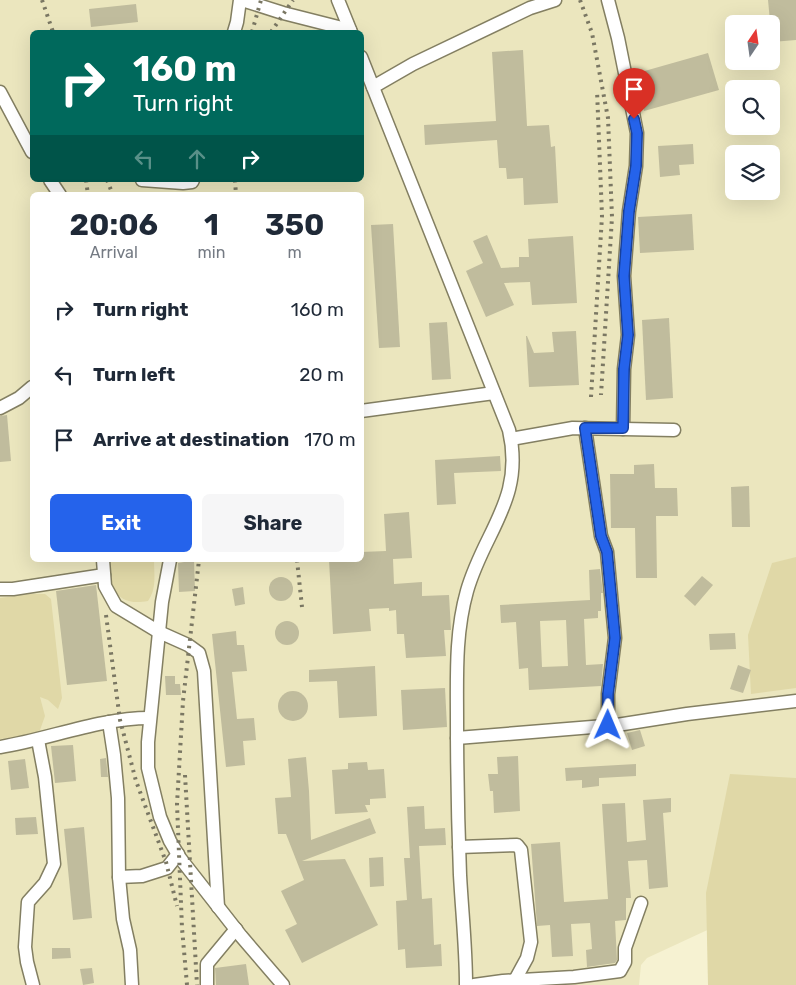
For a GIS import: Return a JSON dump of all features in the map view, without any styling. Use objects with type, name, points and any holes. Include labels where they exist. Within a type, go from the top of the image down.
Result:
[{"type":"street","points":[[235,30],[238,22],[241,0],[346,30]]},
{"type":"street","points":[[338,0],[350,30]]},
{"type":"street","points":[[373,87],[413,64],[530,8],[555,0]]},
{"type":"street","points":[[608,0],[618,38],[637,133],[636,166],[629,211],[624,276],[628,335],[624,369],[623,428]]},
{"type":"street","points":[[364,64],[494,393],[513,448],[511,486],[504,508],[476,565],[461,615],[457,667],[457,738],[459,847],[466,950],[466,985]]},
{"type":"street","points":[[0,92],[30,148]]},
{"type":"street","points":[[169,182],[192,182]]},
{"type":"street","points":[[0,408],[30,390]]},
{"type":"street","points":[[364,411],[494,393]]},
{"type":"street","points":[[511,439],[574,428],[674,430]]},
{"type":"street","points":[[585,428],[601,536],[607,552],[613,604],[615,638],[608,694],[608,725]]},
{"type":"street","points":[[102,562],[105,586],[116,606],[159,632],[188,645],[199,653],[204,671],[218,907]]},
{"type":"street","points":[[167,562],[149,718],[148,768],[160,817],[170,841],[178,854],[218,907],[283,985]]},
{"type":"street","points":[[0,589],[13,589],[104,576]]},
{"type":"street","points":[[457,738],[608,725],[796,701]]},
{"type":"street","points":[[0,747],[38,740],[109,722],[133,718],[149,718]]},
{"type":"street","points":[[109,722],[118,798],[119,877],[123,918],[130,950],[132,985]]},
{"type":"street","points":[[33,985],[25,947],[28,902],[45,884],[54,864],[46,777],[38,740]]},
{"type":"street","points":[[459,847],[517,845],[521,850],[531,942],[528,958],[516,980]]},
{"type":"street","points":[[119,877],[142,876],[168,868],[178,854]]},
{"type":"street","points":[[474,985],[516,980],[574,977],[620,971],[625,962],[625,948],[641,903]]},
{"type":"street","points":[[207,985],[206,964],[236,929]]},
{"type":"shaded area","points":[[0,0],[796,0],[796,889],[647,958],[641,965],[639,985],[0,985]]},
{"type":"shaded area","points":[[796,557],[796,688],[751,694],[748,635],[772,563]]},
{"type":"shaded area","points":[[107,562],[154,562],[154,586],[148,601],[137,602],[122,598],[113,587]]},
{"type":"shaded area","points":[[45,594],[51,599],[62,698],[58,709],[48,700],[40,697],[45,716],[40,730],[32,735],[0,739],[0,598]]},
{"type":"shaded area","points":[[730,774],[796,778],[796,985],[708,985],[706,893]]},
{"type":"building","points":[[768,0],[796,0],[796,40],[780,41],[780,15],[769,15]]},
{"type":"building","points":[[136,4],[138,22],[91,27],[89,9]]},
{"type":"building","points":[[523,50],[527,126],[549,125],[551,147],[555,146],[558,203],[524,205],[523,178],[507,179],[506,168],[499,168],[497,140],[425,145],[424,125],[496,121],[492,52]]},
{"type":"building","points":[[708,53],[719,90],[644,111],[634,74]]},
{"type":"building","points":[[693,144],[694,164],[679,165],[680,175],[660,177],[658,146]]},
{"type":"building","points":[[692,214],[694,250],[640,253],[638,217]]},
{"type":"building","points":[[393,224],[400,347],[379,348],[371,225]]},
{"type":"building","points":[[487,235],[501,268],[519,267],[519,257],[529,257],[528,239],[573,236],[577,303],[532,305],[530,282],[504,283],[514,305],[486,317],[466,271],[483,263],[473,241]]},
{"type":"building","points":[[669,318],[673,398],[646,400],[642,320]]},
{"type":"building","points":[[447,322],[451,379],[432,380],[429,323]]},
{"type":"building","points":[[576,331],[579,385],[529,387],[526,336],[534,353],[554,352],[552,332]]},
{"type":"building","points":[[7,415],[11,461],[0,462],[0,416]]},
{"type":"building","points":[[500,456],[501,471],[454,473],[456,504],[437,505],[435,460]]},
{"type":"building","points":[[654,464],[655,488],[677,488],[678,516],[656,516],[657,578],[636,578],[635,528],[611,528],[610,474],[634,474],[634,465]]},
{"type":"building","points":[[749,486],[750,527],[732,527],[731,487]]},
{"type":"building","points":[[409,512],[412,558],[393,559],[394,584],[422,582],[422,596],[449,595],[451,630],[444,630],[446,656],[406,658],[404,634],[397,634],[396,610],[389,611],[389,608],[369,609],[371,631],[333,634],[329,562],[364,562],[364,552],[386,551],[384,514]]},
{"type":"building","points":[[194,562],[195,591],[179,592],[178,563]]},
{"type":"building","points":[[600,569],[603,593],[601,593],[601,611],[598,611],[598,618],[584,619],[586,665],[603,664],[601,686],[529,690],[528,668],[519,669],[516,622],[501,623],[500,605],[590,600],[589,570]],"holes":[[[566,620],[568,666],[542,667],[540,621]]]},
{"type":"building","points":[[702,576],[713,585],[695,606],[684,596]]},
{"type":"building","points":[[281,577],[286,578],[292,584],[292,594],[286,600],[281,601],[276,600],[270,594],[269,589],[270,584],[276,578]]},
{"type":"building","points":[[96,585],[107,681],[67,685],[56,591]]},
{"type":"building","points":[[243,587],[245,604],[235,606],[232,589]]},
{"type":"building","points":[[287,621],[296,624],[299,633],[296,642],[287,645],[278,642],[275,633],[278,624]]},
{"type":"building","points":[[236,631],[237,645],[244,645],[247,671],[232,672],[237,719],[254,718],[256,740],[243,741],[245,765],[226,767],[212,634]]},
{"type":"building","points":[[735,633],[736,649],[710,650],[709,634]]},
{"type":"building","points":[[738,665],[751,670],[743,693],[730,689]]},
{"type":"building","points":[[375,666],[377,716],[339,718],[337,681],[309,682],[309,670]]},
{"type":"building","points":[[165,676],[175,676],[175,684],[180,684],[181,695],[166,695]]},
{"type":"building","points":[[445,688],[447,727],[403,730],[401,690]]},
{"type":"building","points":[[293,691],[304,695],[308,706],[304,717],[293,721],[282,717],[278,706],[282,695]]},
{"type":"building","points":[[640,730],[645,746],[632,750],[627,733]]},
{"type":"building","points":[[73,745],[76,781],[55,783],[51,746]]},
{"type":"building","points":[[518,756],[520,811],[494,813],[493,791],[490,791],[488,774],[498,774],[497,757]]},
{"type":"building","points":[[306,757],[311,840],[370,818],[376,833],[302,861],[345,859],[378,925],[302,963],[285,930],[297,924],[281,891],[304,880],[286,834],[278,834],[275,798],[291,797],[288,759]]},
{"type":"building","points":[[106,758],[108,777],[101,777],[100,759]]},
{"type":"building","points":[[25,759],[29,788],[11,790],[8,761]]},
{"type":"building","points":[[367,762],[368,770],[384,769],[386,798],[370,799],[370,805],[365,805],[368,812],[335,814],[332,770],[348,769],[348,763]]},
{"type":"building","points":[[636,764],[636,776],[599,778],[599,786],[582,788],[582,780],[566,781],[565,768]]},
{"type":"building","points":[[671,798],[671,812],[663,813],[668,887],[649,889],[647,860],[628,861],[631,898],[626,898],[626,920],[615,921],[617,960],[615,963],[587,967],[586,950],[592,949],[590,923],[571,924],[573,956],[552,957],[550,925],[537,926],[531,844],[560,842],[564,902],[608,899],[602,804],[625,803],[627,842],[646,840],[643,800]]},
{"type":"building","points":[[424,806],[425,829],[445,828],[446,845],[419,846],[422,899],[432,898],[434,945],[441,944],[442,966],[406,968],[405,949],[398,950],[396,901],[407,900],[404,858],[410,858],[407,807]]},
{"type":"building","points":[[36,817],[38,834],[16,835],[15,818]]},
{"type":"building","points":[[84,827],[92,918],[73,920],[64,829]]},
{"type":"building","points":[[383,857],[384,886],[370,887],[369,858]]},
{"type":"building","points":[[52,948],[70,948],[71,958],[52,959]]},
{"type":"building","points":[[246,964],[249,985],[216,985],[215,968]]},
{"type":"building","points":[[92,968],[94,983],[83,985],[80,969]]},
{"type":"railway","points":[[42,0],[52,30]]},
{"type":"railway","points":[[253,30],[261,0]]},
{"type":"railway","points":[[272,30],[293,0]]},
{"type":"railway","points":[[580,0],[592,33],[608,118],[612,217],[601,395]]},
{"type":"railway","points":[[591,397],[602,216],[597,90]]},
{"type":"railway","points":[[86,182],[88,192]]},
{"type":"railway","points":[[108,182],[112,192]]},
{"type":"railway","points":[[235,182],[236,192]]},
{"type":"railway","points":[[187,985],[182,928],[177,804],[183,701],[199,562]]},
{"type":"railway","points":[[297,562],[302,607]]},
{"type":"railway","points":[[106,615],[120,720],[136,781],[166,862],[177,906]]},
{"type":"railway","points":[[185,775],[197,985]]},
{"type":"route","points":[[608,725],[608,694],[615,638],[613,604],[607,552],[601,536],[585,428],[623,428],[624,369],[628,335],[624,276],[629,211],[636,166],[637,133],[634,119]]}]
